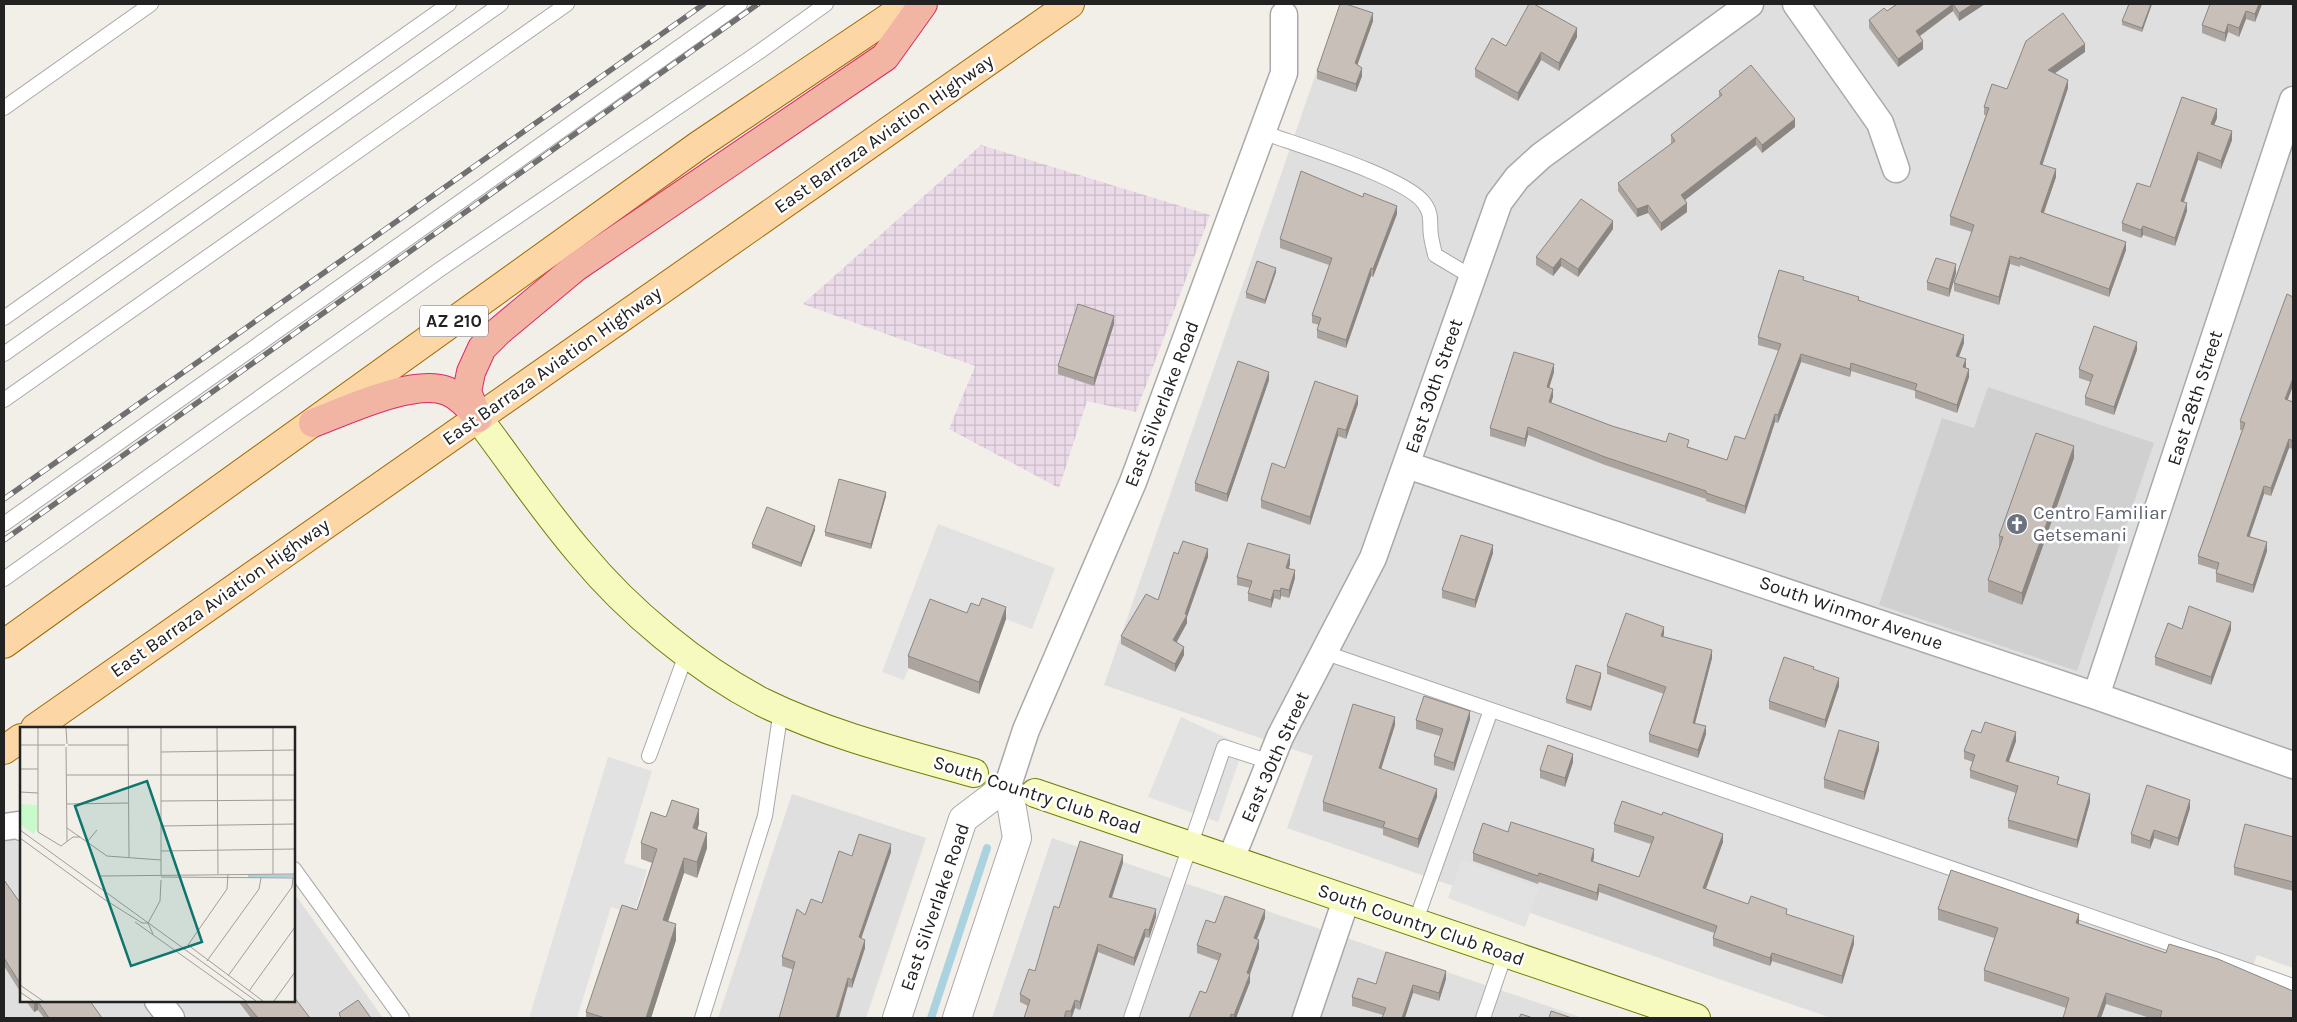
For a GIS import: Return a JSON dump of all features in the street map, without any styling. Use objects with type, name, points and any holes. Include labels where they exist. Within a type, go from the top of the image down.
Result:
[{"type":"highway","points":[[478,418],[467,392],[471,372],[482,348],[499,331],[576,267],[885,57],[923,4]]},
{"type":"highway","points":[[313,422],[406,390],[445,390],[462,399],[478,418]]},
{"type":"main road","name":"AZ 210","points":[[4,644],[699,145],[909,4]]},
{"type":"main road","name":"East Barraza Aviation Highway","points":[[35,727],[1070,4]]},
{"type":"main road","name":"South Country Club Road","points":[[478,418],[581,554],[623,600],[687,652],[762,702],[850,737],[974,773]]},
{"type":"main road","points":[[4,750],[20,739]]},
{"type":"main road","name":"South Country Club Road","points":[[1035,793],[1504,954],[1660,1012],[1696,1018]]},
{"type":"street","name":"East 30th Street","points":[[1231,859],[1280,737],[1373,558],[1499,202],[1516,178],[1541,156],[1750,4]]},
{"type":"street","points":[[1796,4],[1880,123],[1896,169]]},
{"type":"street","name":"East Silverlake Road","points":[[957,1018],[1017,838],[1008,785],[1026,730],[1133,482],[1284,73],[1284,15]]},
{"type":"street","name":"East 28th Street","points":[[2096,696],[2293,100]]},
{"type":"street","name":"South Winmor Avenue","points":[[1407,465],[2096,696],[2293,765]]},
{"type":"street","name":"South Country Club Road","points":[[974,773],[1035,793]]},
{"type":"street","name":"East Silverlake Road","points":[[896,1018],[963,819],[1008,785]]},
{"type":"street","points":[[1306,1018],[1346,900]]},
{"type":"street","points":[[159,1002],[171,1018]]},
{"type":"lane","points":[[4,108],[151,4]]},
{"type":"lane","points":[[4,318],[450,4]]},
{"type":"lane","points":[[4,354],[501,4]]},
{"type":"lane","points":[[4,400],[567,4]]},
{"type":"lane","points":[[4,524],[740,4]]},
{"type":"lane","points":[[4,579],[439,270],[751,58],[826,4]]},
{"type":"lane","points":[[1262,132],[1386,178],[1408,189],[1424,203],[1431,217],[1431,236],[1435,255],[1472,277]]},
{"type":"lane","points":[[650,756],[687,652]]},
{"type":"lane","points":[[1323,652],[2293,986]]},
{"type":"lane","points":[[702,1018],[765,816],[781,710]]},
{"type":"lane","points":[[1415,923],[1491,710]]},
{"type":"lane","points":[[1131,1018],[1224,747],[1270,762]]},
{"type":"lane","points":[[295,870],[402,1018]]},
{"type":"lane","points":[[1483,1018],[1504,954]]},
{"type":"shaded area","points":[[1340,4],[2293,4],[2293,968],[2257,955],[2234,1018],[1831,1018],[1287,828],[1313,756],[1104,685]]},
{"type":"shaded area","points":[[981,145],[1210,215],[1136,412],[1087,401],[1059,488],[949,429],[975,366],[803,304]]},
{"type":"shaded area","name":"Centro Familiar Getsemani","points":[[1988,387],[2154,443],[2077,671],[1879,605],[1942,418],[1974,428]]},
{"type":"shaded area","points":[[938,524],[1055,568],[1032,629],[982,610],[979,618],[930,611],[904,680],[882,672]]},
{"type":"shaded area","points":[[1181,717],[1244,746],[1218,822],[1148,797]]},
{"type":"shaded area","points":[[608,757],[652,771],[624,863],[647,870],[634,914],[611,907],[577,1018],[529,1018]]},
{"type":"shaded area","points":[[792,794],[926,838],[866,1018],[718,1018]]},
{"type":"shaded area","points":[[20,830],[20,1002],[295,1002],[295,894],[383,1018],[4,1018],[4,841]]},
{"type":"shaded area","points":[[1052,838],[1583,1018],[992,1018]]},
{"type":"shaded area","points":[[1462,860],[1539,888],[1525,927],[1448,898]]},
{"type":"building","points":[[1340,4],[1346,4],[1373,13],[1355,63],[1362,68],[1356,84],[1317,71]]},
{"type":"building","points":[[1529,4],[1534,4],[1577,28],[1559,63],[1541,52],[1518,93],[1475,69],[1492,38],[1506,46]]},
{"type":"building","points":[[1897,4],[1953,4],[1916,31],[1923,41],[1898,59],[1869,20],[1884,8],[1887,11]]},
{"type":"building","points":[[1953,4],[1973,4],[1959,13]]},
{"type":"building","points":[[2129,4],[2151,4],[2142,28],[2122,21]]},
{"type":"building","points":[[2210,4],[2259,4],[2255,14],[2246,11],[2239,28],[2228,24],[2225,33],[2202,25]]},
{"type":"building","points":[[2063,13],[2085,44],[2048,70],[2068,80],[2040,164],[2056,169],[2041,212],[2126,242],[2109,289],[2020,257],[2020,259],[2010,256],[1999,297],[1954,283],[1974,225],[1950,216],[1989,108],[1984,107],[1992,84],[2007,89],[2026,41]]},
{"type":"building","points":[[1751,65],[1795,119],[1762,145],[1756,137],[1681,195],[1687,203],[1661,223],[1648,205],[1637,209],[1618,183],[1675,141],[1671,135],[1722,95],[1719,91]]},
{"type":"building","points":[[2182,97],[2217,109],[2211,124],[2232,131],[2221,161],[2198,152],[2181,201],[2187,203],[2175,238],[2143,226],[2141,230],[2122,223],[2137,183],[2150,187]]},
{"type":"building","points":[[1301,171],[1363,197],[1364,193],[1397,206],[1373,269],[1371,268],[1346,340],[1317,330],[1321,318],[1312,315],[1332,258],[1280,239]]},
{"type":"building","points":[[1581,199],[1613,221],[1578,269],[1561,258],[1553,268],[1536,257]]},
{"type":"building","points":[[1936,258],[1956,264],[1949,289],[1927,282]]},
{"type":"building","points":[[1257,261],[1276,268],[1265,300],[1246,293]]},
{"type":"building","points":[[1779,270],[1804,277],[1803,280],[1859,297],[1858,300],[1964,335],[1956,356],[1966,359],[1963,367],[1969,369],[1957,405],[1915,390],[1917,384],[1851,363],[1850,369],[1801,354],[1778,415],[1775,414],[1745,506],[1605,457],[1528,427],[1525,439],[1490,428],[1514,352],[1554,364],[1547,387],[1553,389],[1549,402],[1612,426],[1666,442],[1669,433],[1689,440],[1687,447],[1727,460],[1735,436],[1745,439],[1781,344],[1758,337]]},
{"type":"building","points":[[2287,294],[2293,297],[2293,378],[2285,399],[2293,402],[2293,441],[2289,439],[2271,488],[2264,486],[2247,536],[2267,542],[2253,585],[2216,573],[2219,563],[2198,556],[2245,423],[2240,421]]},
{"type":"building","points":[[1078,304],[1114,316],[1094,378],[1058,366]]},
{"type":"building","points":[[2094,326],[2137,342],[2114,407],[2085,397],[2093,375],[2079,369]]},
{"type":"building","points":[[1238,361],[1269,372],[1227,494],[1195,483]]},
{"type":"building","points":[[1315,381],[1358,396],[1346,430],[1338,428],[1310,517],[1261,500],[1272,463],[1285,468]]},
{"type":"building","points":[[2036,433],[2074,446],[2022,593],[1988,580],[2003,537],[1999,536]]},
{"type":"building","points":[[839,479],[886,492],[871,544],[825,532]]},
{"type":"building","points":[[767,507],[815,526],[801,563],[752,544]]},
{"type":"building","points":[[1461,535],[1493,545],[1475,600],[1442,590]]},
{"type":"building","points":[[1183,541],[1208,549],[1185,614],[1187,615],[1173,640],[1184,647],[1175,664],[1121,636],[1146,594],[1158,600],[1174,552],[1178,554]]},
{"type":"building","points":[[1248,543],[1290,555],[1286,568],[1295,570],[1289,590],[1281,588],[1280,591],[1274,590],[1271,600],[1248,593],[1252,581],[1237,577]]},
{"type":"building","points":[[982,598],[1006,607],[979,682],[908,656],[930,599],[967,613],[971,603],[979,606]]},
{"type":"building","points":[[2189,606],[2231,622],[2211,677],[2155,657],[2168,623],[2182,629]]},
{"type":"building","points":[[1626,613],[1664,627],[1661,636],[1712,650],[1693,723],[1706,726],[1698,750],[1649,734],[1666,687],[1607,666]]},
{"type":"building","points":[[1784,657],[1839,678],[1825,720],[1769,701]]},
{"type":"building","points":[[1576,665],[1601,673],[1591,707],[1566,699]]},
{"type":"building","points":[[1424,696],[1470,711],[1454,763],[1434,756],[1443,729],[1416,720]]},
{"type":"building","points":[[1353,704],[1395,717],[1379,768],[1437,789],[1418,839],[1383,827],[1385,822],[1323,802]]},
{"type":"building","points":[[1985,722],[2016,732],[2006,761],[2059,777],[2057,784],[2090,794],[2077,840],[2008,820],[2018,786],[1970,770],[1975,755],[1964,751],[1972,730],[1981,733]]},
{"type":"building","points":[[1839,730],[1879,742],[1864,792],[1824,779]]},
{"type":"building","points":[[1548,745],[1573,754],[1565,778],[1540,770]]},
{"type":"building","points":[[2147,785],[2190,800],[2178,838],[2154,830],[2150,841],[2131,834]]},
{"type":"building","points":[[672,800],[699,809],[693,828],[707,833],[697,862],[684,858],[663,920],[676,924],[646,1018],[605,1018],[586,1012],[622,905],[637,910],[657,849],[641,843],[651,812],[666,817]]},
{"type":"building","points":[[1622,801],[1662,815],[1663,812],[1723,834],[1703,888],[1748,904],[1751,896],[1787,909],[1786,914],[1854,936],[1842,976],[1772,953],[1770,958],[1713,938],[1717,926],[1599,884],[1597,893],[1539,873],[1538,876],[1473,853],[1483,823],[1508,832],[1511,822],[1594,849],[1591,861],[1639,877],[1654,837],[1614,824]]},
{"type":"building","points":[[2245,824],[2293,837],[2293,882],[2234,867]]},
{"type":"building","points":[[859,834],[891,844],[859,937],[865,940],[852,980],[848,978],[836,1018],[779,1018],[795,962],[782,957],[797,909],[805,915],[811,899],[822,903],[839,851],[852,856]]},
{"type":"building","points":[[1080,841],[1123,855],[1109,897],[1156,909],[1149,930],[1145,929],[1134,958],[1098,944],[1080,1002],[1075,1000],[1071,1011],[1066,1011],[1064,1018],[1024,1018],[1030,1000],[1020,994],[1029,969],[1035,971],[1054,906],[1059,908]]},
{"type":"building","points":[[1951,870],[2079,914],[2076,923],[2166,953],[2169,944],[2218,959],[2293,991],[2293,1018],[2160,1018],[2162,1011],[2106,993],[2097,1018],[2063,1018],[2069,998],[1984,970],[1998,928],[1938,909]]},
{"type":"building","points":[[4,880],[20,903],[20,983],[4,958]]},
{"type":"building","points":[[1225,896],[1265,910],[1254,938],[1259,940],[1247,973],[1250,974],[1234,1015],[1231,1014],[1230,1018],[1189,1018],[1200,991],[1206,993],[1221,954],[1197,945],[1206,920],[1215,923]]},
{"type":"building","points":[[1386,952],[1446,971],[1439,993],[1413,985],[1402,1018],[1382,1018],[1386,1008],[1352,997],[1358,978],[1376,984]]},
{"type":"building","points":[[295,998],[310,1018],[258,1018],[245,1002],[295,1002]]},
{"type":"building","points":[[358,1000],[371,1018],[341,1018],[339,1013]]},
{"type":"building","points":[[38,1002],[91,1002],[102,1018],[49,1018]]},
{"type":"building","points":[[1551,1011],[1572,1018],[1549,1018]]},
{"type":"building","points":[[1521,1014],[1533,1018],[1519,1018]]},
{"type":"waterway","points":[[931,1018],[987,848]]},
{"type":"railway","points":[[4,499],[704,4]]},
{"type":"railway","points":[[4,540],[758,4]]},
{"type":"place","name":"Centro Familiar Getsemani","points":[[2017,524]]}]
